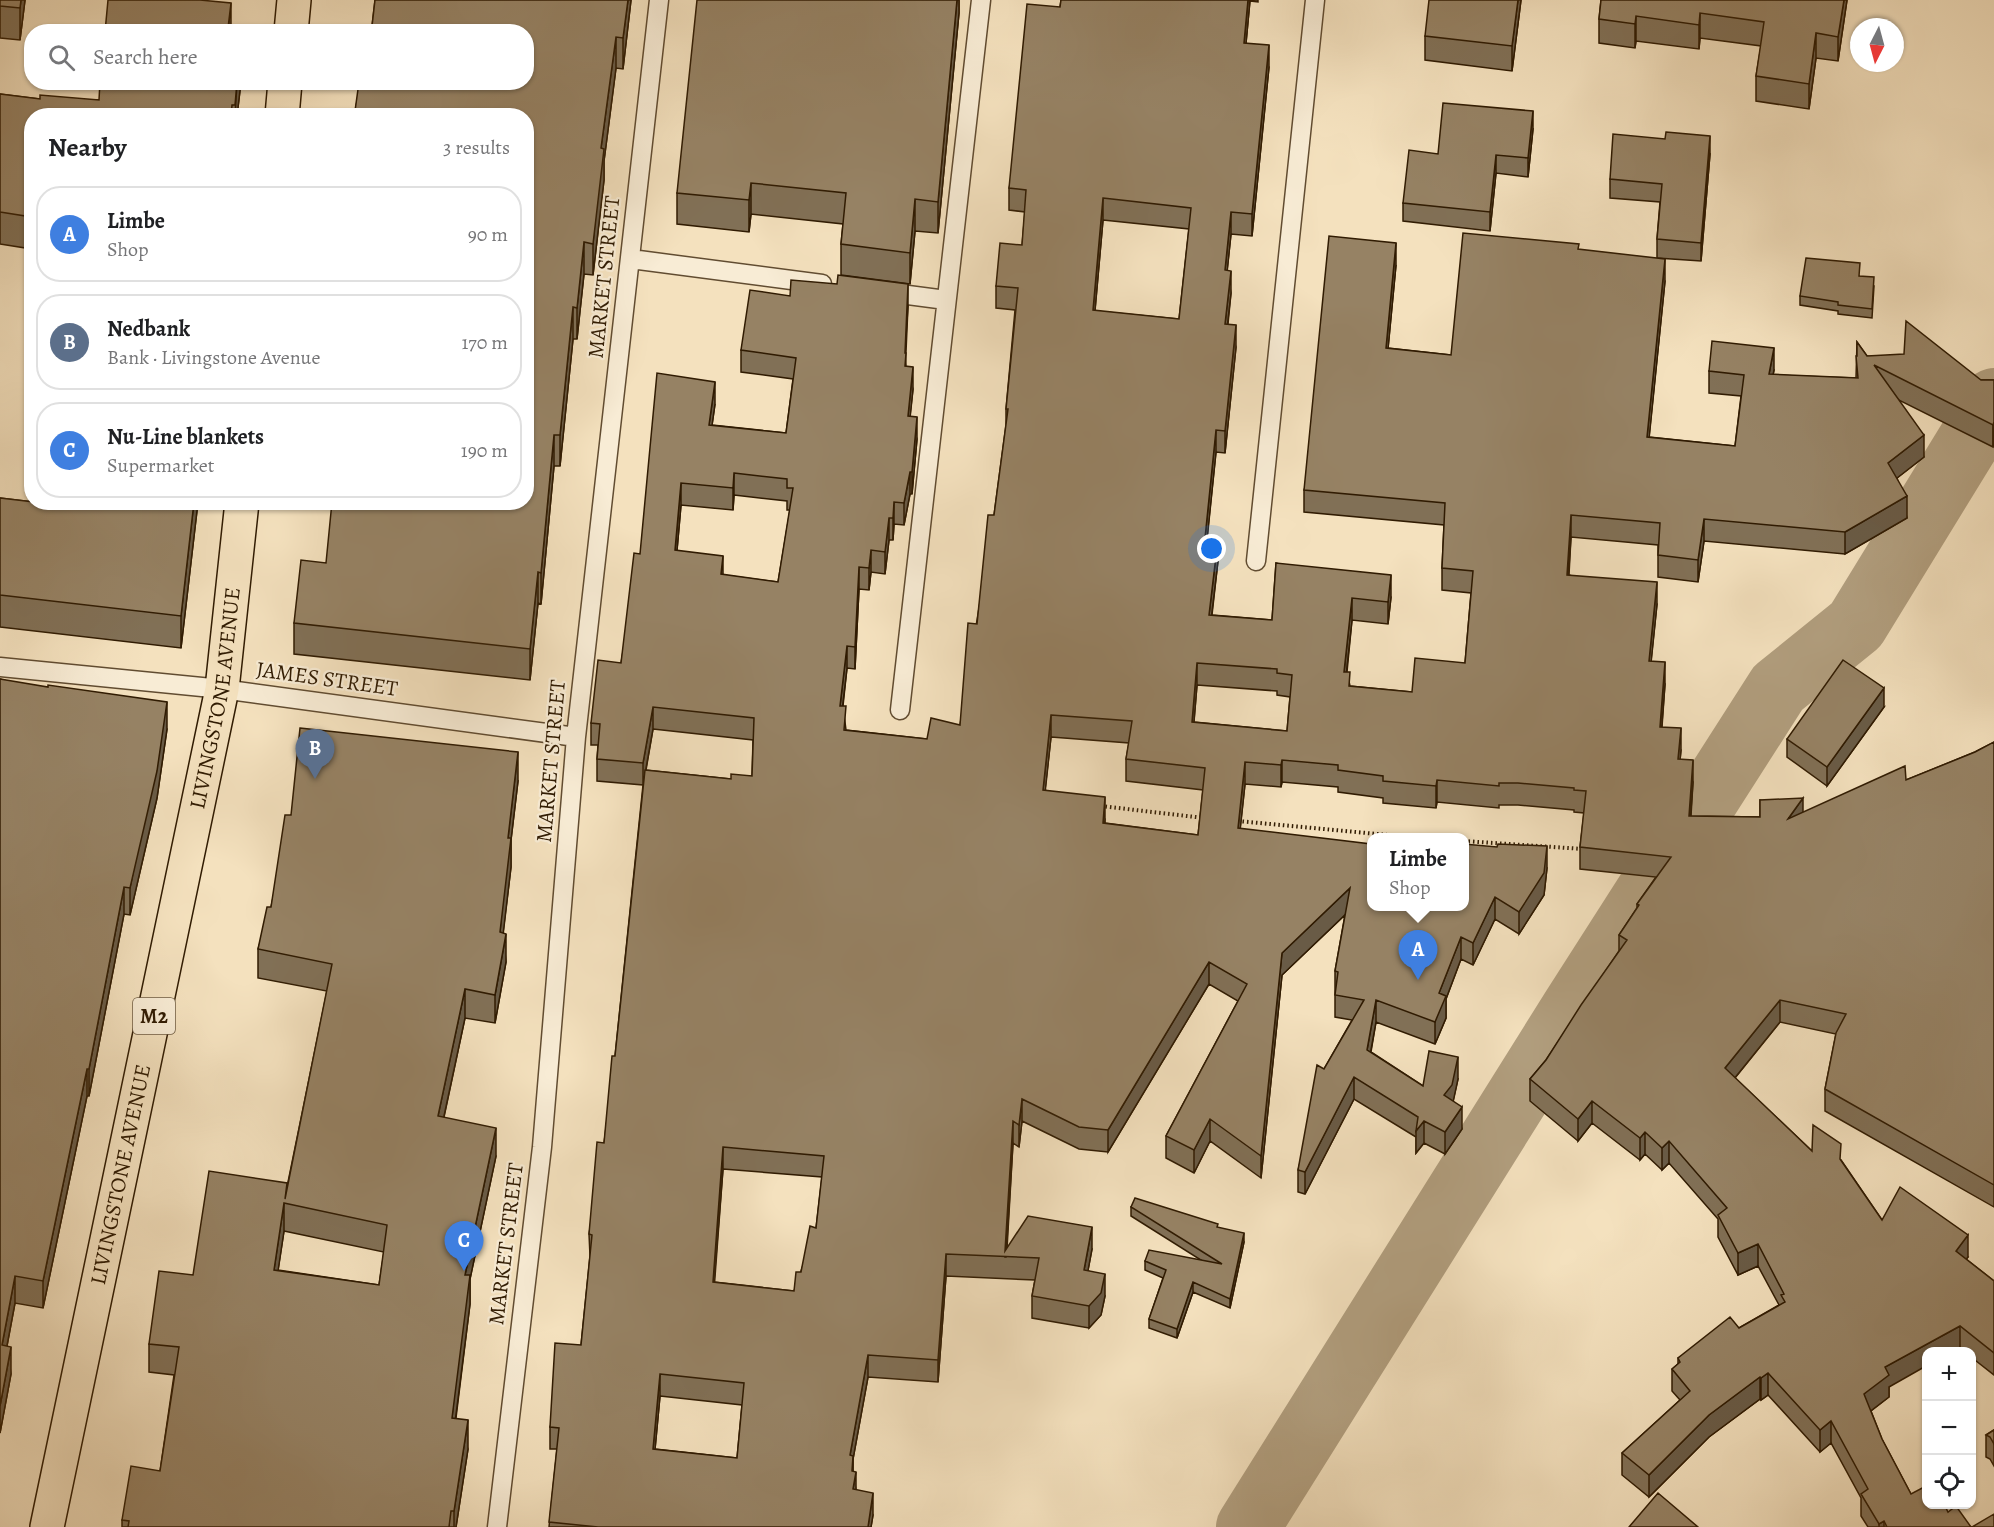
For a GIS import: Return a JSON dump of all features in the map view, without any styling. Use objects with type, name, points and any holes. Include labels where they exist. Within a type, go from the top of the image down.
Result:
[{"type":"highway","points":[[292,24],[294,0]]},
{"type":"highway","points":[[283,108],[284,90]]},
{"type":"highway","name":"LIVINGSTONE AVENUE","points":[[47,1527],[222,689],[241,510]]},
{"type":"lane","name":"MARKET STREET","points":[[497,1527],[542,1147],[576,736],[659,0]]},
{"type":"lane","points":[[900,710],[981,0]]},
{"type":"lane","points":[[1256,561],[1315,0]]},
{"type":"lane","points":[[631,259],[841,286]]},
{"type":"lane","points":[[864,290],[946,300]]},
{"type":"lane","name":"JAMES STREET","points":[[0,668],[222,689],[576,736]]},
{"type":"path","points":[[1091,805],[1206,818]]},
{"type":"path","points":[[1229,820],[1375,833]]},
{"type":"path","points":[[1469,841],[1593,849]]},
{"type":"building","points":[[0,0],[21,0],[20,8],[0,6]]},
{"type":"building","points":[[108,0],[200,0],[231,3],[228,24],[106,24]]},
{"type":"building","points":[[375,0],[628,0],[623,38],[616,37],[601,148],[604,149],[593,244],[584,242],[577,308],[573,307],[560,435],[554,435],[541,573],[538,572],[530,649],[294,623],[301,560],[326,563],[331,510],[534,510],[534,108],[355,108],[358,90],[534,90],[534,24],[372,24]]},
{"type":"building","points":[[697,0],[957,0],[938,202],[915,199],[910,253],[841,244],[846,193],[751,183],[749,200],[677,193]]},
{"type":"building","points":[[1061,0],[1248,0],[1244,43],[1269,45],[1252,214],[1231,212],[1225,270],[1231,271],[1225,324],[1236,325],[1225,431],[1216,430],[1205,538],[1218,539],[1209,615],[1272,620],[1276,563],[1391,575],[1388,602],[1352,598],[1344,672],[1350,672],[1349,686],[1412,692],[1415,658],[1465,663],[1473,571],[1442,568],[1445,503],[1304,490],[1329,236],[1396,243],[1386,348],[1451,355],[1463,233],[1579,244],[1578,249],[1665,259],[1647,437],[1735,446],[1744,375],[1709,371],[1712,341],[1774,348],[1769,374],[1858,378],[1857,342],[1867,356],[1904,354],[1906,321],[1981,380],[1994,380],[1993,425],[1874,365],[1924,435],[1888,463],[1907,496],[1845,532],[1704,519],[1698,560],[1658,555],[1660,523],[1571,515],[1567,575],[1657,582],[1649,661],[1665,662],[1660,727],[1681,728],[1678,759],[1693,760],[1689,816],[1760,817],[1760,800],[1803,798],[1788,819],[1905,766],[1906,780],[1994,742],[1994,1185],[1825,1089],[1836,1033],[1846,1014],[1780,1000],[1725,1068],[1812,1151],[1813,1125],[1841,1144],[1840,1159],[1882,1220],[1900,1187],[1968,1235],[1956,1251],[1994,1281],[1994,1353],[1960,1326],[1885,1367],[1889,1375],[1864,1394],[1882,1439],[1911,1494],[1922,1488],[1922,1509],[1946,1509],[1948,1512],[1958,1509],[1971,1527],[1887,1527],[1884,1521],[1879,1524],[1861,1494],[1868,1489],[1831,1421],[1820,1430],[1768,1373],[1709,1415],[1649,1475],[1622,1453],[1690,1391],[1672,1369],[1680,1362],[1678,1358],[1730,1317],[1739,1328],[1785,1302],[1781,1295],[1784,1294],[1758,1244],[1738,1253],[1718,1215],[1727,1208],[1669,1141],[1662,1148],[1645,1132],[1640,1138],[1592,1101],[1578,1119],[1530,1079],[1546,1060],[1627,940],[1619,935],[1639,905],[1637,904],[1671,857],[1580,847],[1586,791],[1574,790],[1574,788],[1518,783],[1499,783],[1499,786],[1437,780],[1436,786],[1383,781],[1383,776],[1338,770],[1338,765],[1282,760],[1281,765],[1245,762],[1238,828],[1367,844],[1367,911],[1469,911],[1469,844],[1497,847],[1498,844],[1547,846],[1544,873],[1519,912],[1495,897],[1473,943],[1461,937],[1439,993],[1446,996],[1435,1022],[1376,1000],[1367,1050],[1423,1086],[1429,1051],[1458,1057],[1452,1085],[1444,1095],[1462,1107],[1445,1132],[1424,1121],[1416,1131],[1418,1117],[1354,1077],[1305,1172],[1298,1170],[1317,1065],[1324,1069],[1364,1000],[1335,995],[1338,972],[1335,971],[1350,888],[1282,953],[1261,1156],[1210,1119],[1194,1150],[1166,1136],[1247,984],[1209,962],[1108,1130],[1079,1127],[1022,1099],[1019,1125],[1013,1121],[1005,1251],[1028,1216],[1092,1227],[1084,1270],[1105,1274],[1101,1293],[1089,1306],[1032,1296],[1039,1258],[946,1254],[938,1360],[868,1355],[850,1455],[853,1456],[852,1471],[856,1472],[853,1489],[873,1493],[868,1527],[598,1527],[549,1522],[559,1428],[550,1427],[555,1343],[581,1345],[592,1235],[589,1234],[597,1142],[604,1143],[645,770],[731,779],[731,774],[752,776],[754,718],[653,707],[643,763],[597,759],[600,724],[591,723],[598,660],[621,663],[634,553],[640,554],[657,373],[715,382],[709,425],[786,433],[796,358],[741,350],[750,290],[790,296],[791,280],[837,284],[838,275],[908,284],[905,366],[913,367],[908,416],[917,417],[912,472],[910,472],[904,503],[894,502],[893,518],[889,518],[885,552],[871,550],[869,568],[859,567],[855,647],[847,646],[840,706],[846,706],[844,730],[927,739],[931,718],[960,725],[968,623],[977,624],[988,515],[994,515],[1008,409],[1006,409],[1018,288],[996,286],[1000,243],[1022,245],[1026,190],[1009,188],[1027,4],[1060,7]],"holes":[[[1103,198],[1191,208],[1179,319],[1093,310]],[[734,473],[787,479],[787,488],[793,488],[778,582],[721,574],[723,556],[675,550],[681,483],[733,488]],[[1197,663],[1277,669],[1277,673],[1292,675],[1287,731],[1192,722]],[[1051,715],[1132,721],[1126,759],[1205,768],[1198,835],[1103,823],[1105,797],[1043,790]],[[723,1147],[824,1156],[816,1228],[810,1226],[801,1272],[796,1272],[794,1291],[713,1282]],[[660,1374],[744,1383],[737,1458],[653,1449]]]},
{"type":"building","points":[[1429,0],[1518,0],[1512,46],[1425,36]]},
{"type":"building","points":[[1601,0],[1844,0],[1838,37],[1816,33],[1809,84],[1756,76],[1764,22],[1700,13],[1699,25],[1636,16],[1635,24],[1599,19]]},
{"type":"building","points":[[100,90],[236,90],[235,105],[232,105],[232,108],[24,108],[24,216],[0,212],[0,94],[40,99],[40,95],[99,100]]},
{"type":"building","points":[[1443,103],[1533,111],[1528,158],[1496,155],[1490,212],[1403,203],[1409,150],[1438,154]]},
{"type":"building","points":[[1666,132],[1710,136],[1701,243],[1657,239],[1662,184],[1610,179],[1613,134],[1665,139]]},
{"type":"building","points":[[1806,258],[1860,263],[1859,276],[1874,277],[1872,309],[1838,305],[1838,302],[1800,296]]},
{"type":"building","points":[[0,498],[24,501],[24,510],[193,510],[181,616],[0,595]]},
{"type":"building","points":[[1843,660],[1884,688],[1827,767],[1787,739]]},
{"type":"building","points":[[0,679],[167,702],[157,771],[130,888],[124,887],[89,1069],[87,1069],[43,1281],[15,1276],[2,1345],[11,1347],[0,1406]]},
{"type":"building","points":[[300,728],[518,752],[500,932],[506,934],[495,995],[465,989],[438,1116],[496,1128],[465,1275],[470,1275],[452,1418],[468,1420],[454,1511],[451,1511],[449,1527],[128,1527],[129,1521],[122,1520],[131,1466],[160,1471],[179,1347],[149,1344],[159,1271],[193,1275],[209,1171],[287,1183],[285,1199],[332,964],[258,949],[267,907],[271,907],[285,815],[291,815]],"holes":[[[284,1203],[387,1225],[379,1285],[274,1270]]]},
{"type":"building","points":[[1135,1198],[1218,1224],[1217,1227],[1244,1233],[1230,1299],[1193,1282],[1177,1329],[1149,1319],[1166,1270],[1145,1261],[1149,1250],[1222,1264],[1131,1207]]},
{"type":"building","points":[[1994,1430],[1994,1444],[1986,1435]]},
{"type":"building","points":[[1658,1493],[1698,1527],[1629,1527]]},
{"type":"building","points":[[1994,1514],[1994,1527],[1972,1527]]},
{"type":"waterway","points":[[1248,1527],[1572,1010],[1778,688],[1856,625],[1994,400]]},
{"type":"place","name":"Nedbank","points":[[315,779]]},
{"type":"place","name":"Limbe","points":[[1418,980]]},
{"type":"place","name":"Nu-Line blankets","points":[[464,1271]]}]
